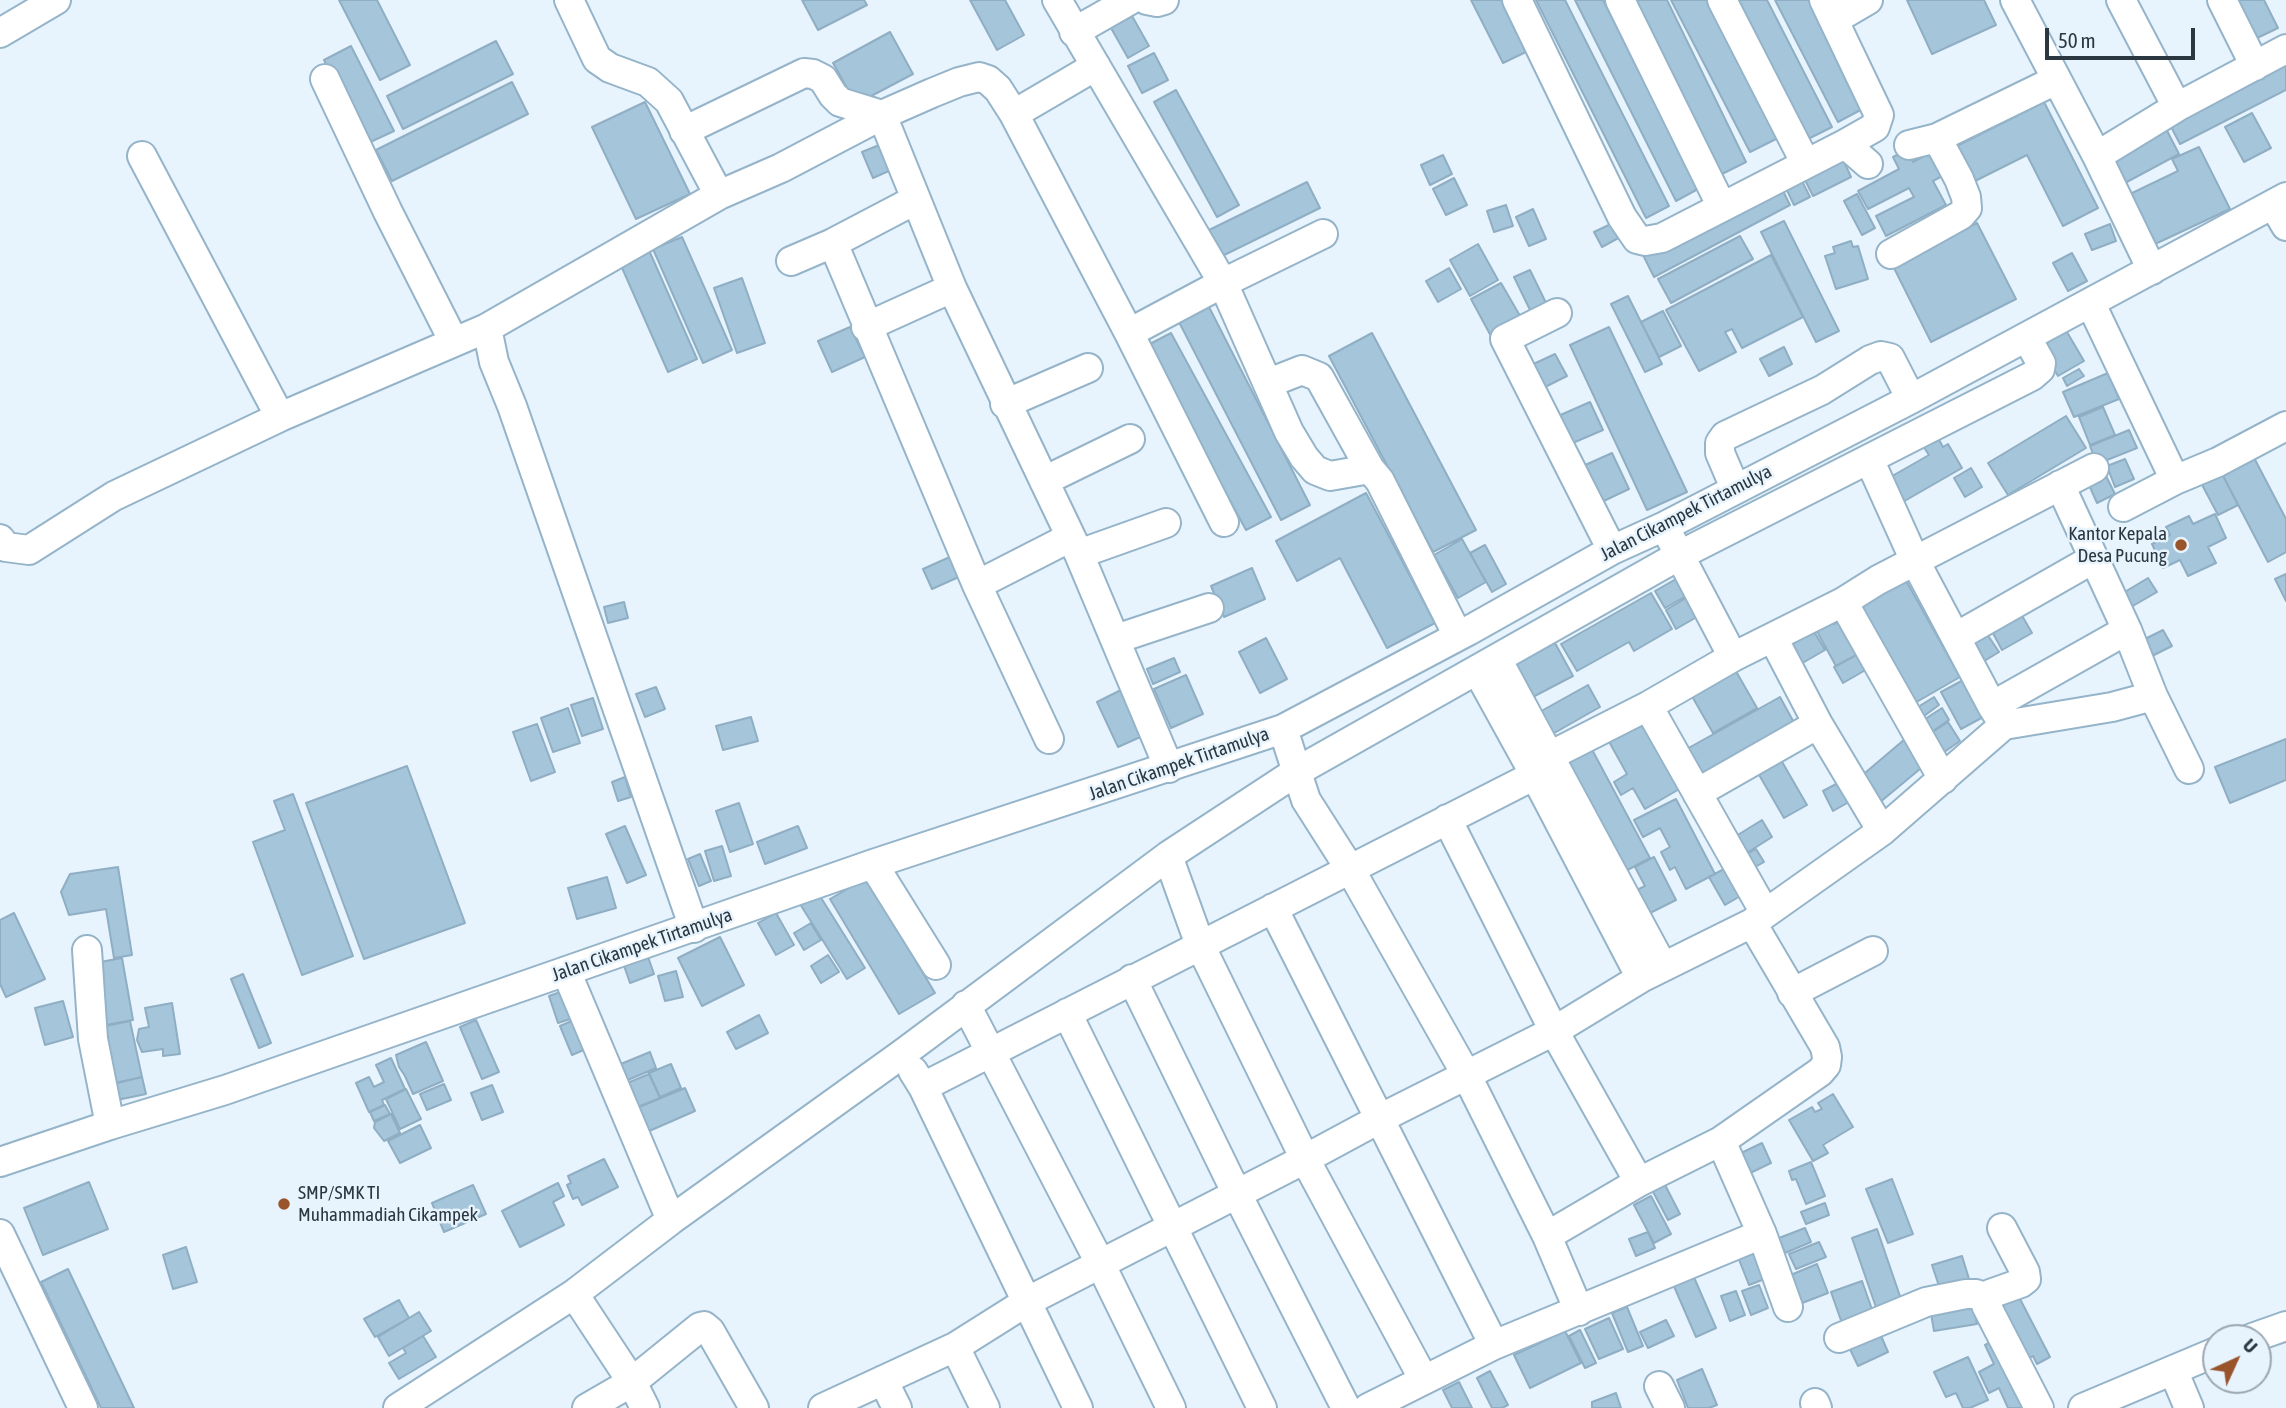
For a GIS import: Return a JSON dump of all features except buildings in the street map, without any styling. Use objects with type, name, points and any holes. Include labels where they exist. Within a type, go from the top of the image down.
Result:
[{"type":"street","points":[[0,33],[56,0]]},
{"type":"street","points":[[569,0],[597,59],[610,68],[648,82],[670,101],[719,195]]},
{"type":"street","points":[[1038,0],[1067,55],[1084,48]]},
{"type":"street","points":[[1057,0],[1223,283],[1289,432],[1304,457],[1315,470],[1330,476],[1370,469]]},
{"type":"street","points":[[1014,114],[1130,0]]},
{"type":"street","points":[[1147,0],[1164,0]]},
{"type":"street","points":[[1517,0],[1622,217],[1637,239],[1645,241],[1662,238],[1875,127],[1879,115],[1829,10],[1868,0]]},
{"type":"street","points":[[1620,0],[1721,205]]},
{"type":"street","points":[[1722,0],[1806,164]]},
{"type":"street","points":[[2015,0],[2097,156],[2152,270]]},
{"type":"street","points":[[2121,0],[2177,107]]},
{"type":"street","points":[[2222,0],[2255,66]]},
{"type":"street","points":[[2097,156],[2177,107],[2286,49]]},
{"type":"street","points":[[684,131],[804,73],[823,79],[840,102],[883,116]]},
{"type":"street","points":[[0,539],[6,548],[29,550],[114,496],[280,417],[487,328],[719,195],[781,168],[883,116],[959,82],[979,77],[988,80],[998,89],[1014,114],[1224,522]]},
{"type":"street","points":[[325,79],[454,342]]},
{"type":"street","points":[[1909,145],[1937,138],[2056,80]]},
{"type":"street","points":[[883,116],[952,288],[1074,546],[1169,768]]},
{"type":"street","points":[[1891,254],[1961,215],[1966,208],[1966,197],[1959,178],[1937,138]]},
{"type":"street","points":[[1844,144],[1868,164]]},
{"type":"street","points":[[142,156],[280,417]]},
{"type":"street","points":[[790,261],[833,243],[915,200]]},
{"type":"street","name":"Jalan Cikampek Tirtamulya","points":[[1,1156],[225,1090],[873,864],[1283,729],[1612,550],[1665,526],[1912,399],[2152,270],[2282,209]]},
{"type":"street","points":[[1129,333],[1323,234]]},
{"type":"street","points":[[833,243],[866,327],[977,585],[1049,739]]},
{"type":"street","points":[[866,327],[952,288]]},
{"type":"street","points":[[2091,304],[2175,480]]},
{"type":"street","points":[[1557,313],[1505,339],[1612,550]]},
{"type":"street","points":[[487,328],[494,362],[512,406],[694,928]]},
{"type":"street","points":[[405,1406],[574,1294],[1168,856],[1296,772],[1680,555],[2032,376],[2040,369],[2040,363],[2027,338]]},
{"type":"street","points":[[1735,488],[1720,453],[1720,443],[1725,436],[1822,390],[1870,360],[1881,356],[1889,359],[1912,399]]},
{"type":"street","points":[[1005,404],[1088,368]]},
{"type":"street","points":[[1269,383],[1302,370],[1319,377],[1370,469],[1381,481],[1463,633],[1487,665],[1538,766],[1652,973]]},
{"type":"street","points":[[2123,507],[2286,426]]},
{"type":"street","points":[[1044,481],[1130,439]]},
{"type":"street","points":[[1869,459],[1915,561],[1998,715]]},
{"type":"street","points":[[923,1087],[1447,819],[1733,657],[1843,602],[1878,580],[2094,468]]},
{"type":"street","points":[[2060,485],[2127,630],[2153,696],[2189,769]]},
{"type":"street","points":[[977,585],[1074,546],[1166,523]]},
{"type":"street","points":[[1665,526],[1733,657]]},
{"type":"street","points":[[1956,637],[2093,559]]},
{"type":"street","points":[[1843,602],[1943,779]]},
{"type":"street","points":[[1116,639],[1209,608]]},
{"type":"street","points":[[824,1408],[955,1347],[1028,1301],[1554,1031],[1652,973],[1758,918],[1882,831],[1943,779],[1998,715],[2127,630]]},
{"type":"street","points":[[1773,638],[1818,724],[1882,831]]},
{"type":"street","points":[[1998,715],[2112,706],[2153,696]]},
{"type":"street","points":[[1547,1236],[1639,1182],[1721,1141],[1820,1072],[1826,1065],[1825,1047],[1793,993],[1697,793],[1648,706]]},
{"type":"street","points":[[1697,793],[1818,724]]},
{"type":"street","points":[[1283,729],[1302,793],[1350,869],[1467,1076],[1547,1236],[1579,1311]]},
{"type":"street","points":[[1447,819],[1554,1031],[1639,1182]]},
{"type":"street","points":[[1168,856],[1200,945],[1306,1159],[1424,1380]]},
{"type":"street","points":[[873,864],[936,965]]},
{"type":"street","points":[[1273,908],[1494,1345]]},
{"type":"street","points":[[87,950],[93,1039],[110,1125]]},
{"type":"street","points":[[1793,993],[1873,950]]},
{"type":"street","points":[[566,971],[671,1220]]},
{"type":"street","points":[[1132,979],[1346,1408]]},
{"type":"street","points":[[966,1005],[1100,1263],[1171,1408]]},
{"type":"street","points":[[1067,1013],[1175,1227],[1262,1408]]},
{"type":"street","points":[[902,1054],[923,1087],[1078,1408]]},
{"type":"street","points":[[1721,1141],[1762,1234],[1788,1307]]},
{"type":"street","points":[[2002,1228],[2026,1279],[1990,1294],[1986,1298],[1986,1305],[2039,1408]]},
{"type":"street","points":[[0,1234],[83,1408]]},
{"type":"street","points":[[1368,1408],[1494,1345],[1762,1234]]},
{"type":"street","points":[[574,1294],[632,1382],[645,1408]]},
{"type":"street","points":[[1839,1338],[1926,1302],[1966,1294],[1986,1298]]},
{"type":"street","points":[[587,1408],[632,1382],[699,1327],[704,1326],[710,1331],[754,1408]]},
{"type":"street","points":[[955,1347],[985,1408]]},
{"type":"street","points":[[2083,1408],[2202,1358]]},
{"type":"street","points":[[2173,1370],[2189,1408]]},
{"type":"street","points":[[883,1380],[897,1408]]},
{"type":"place","name":"Kantor Kepala Desa Pucung","points":[[2181,545]]},
{"type":"place","name":"SMP/SMK TI Muhammadiah Cikampek","points":[[284,1204]]}]
